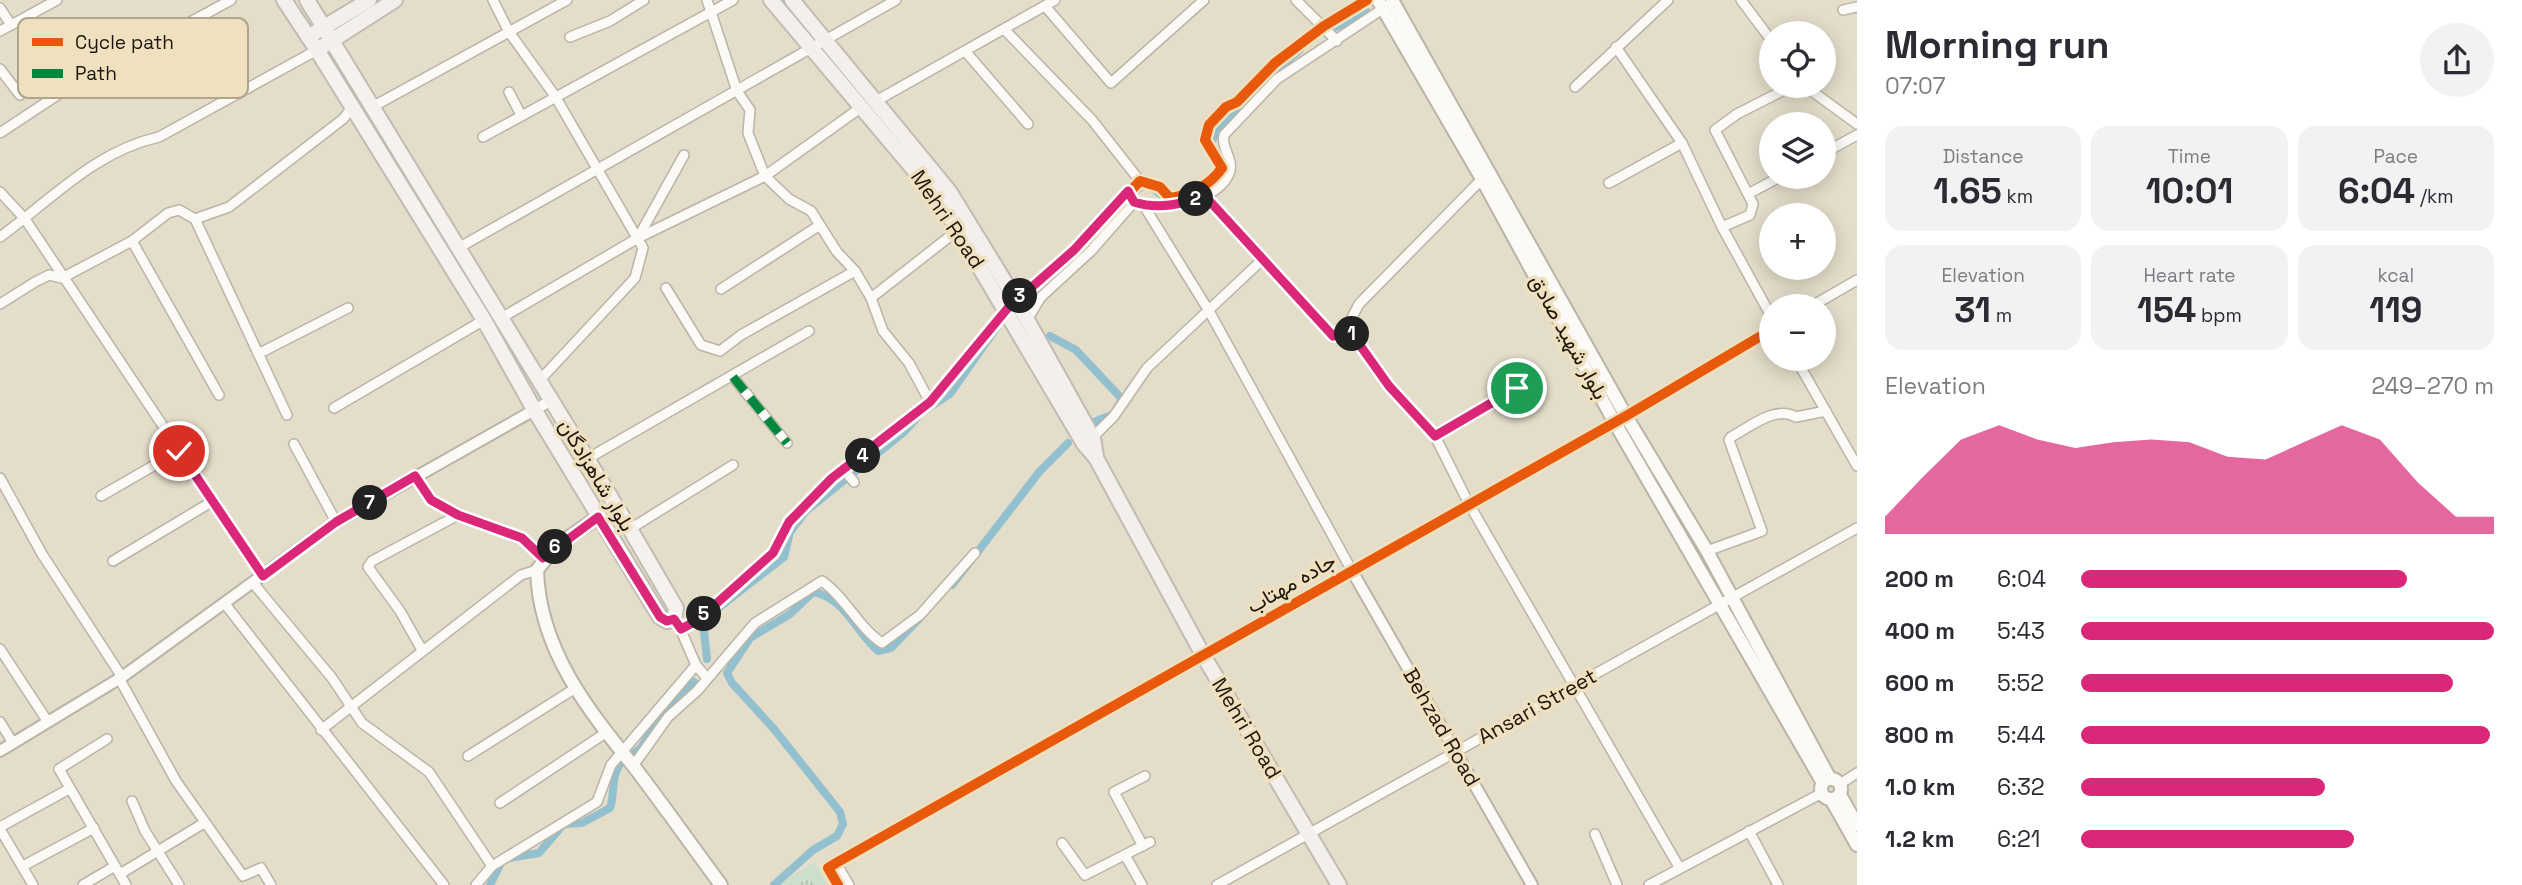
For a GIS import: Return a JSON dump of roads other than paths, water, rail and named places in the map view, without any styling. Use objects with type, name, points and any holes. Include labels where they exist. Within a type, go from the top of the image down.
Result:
[{"type":"highway","points":[[284,0],[317,50],[328,34],[369,0]]},
{"type":"highway","points":[[307,0],[328,34]]},
{"type":"highway","points":[[307,37],[328,34],[395,0]]},
{"type":"highway","name":"Mehri Road","points":[[771,0],[818,45],[949,191],[1088,441]]},
{"type":"highway","name":"Mehri Road","points":[[792,0],[818,45]]},
{"type":"highway","name":"Mehri Road","points":[[869,104],[941,202],[1011,305],[1027,320],[1096,458],[1203,655],[1339,885]]},
{"type":"main road","name":"بلوار شهید صادق","points":[[1388,2],[1482,179],[1727,601],[1831,789],[1857,845]]},
{"type":"main road","name":"بلوار شهید صادق","points":[[1388,2],[1621,419],[1707,551],[1727,601]]},
{"type":"main road","name":"بلوار شاهزادگان","points":[[317,50],[351,109],[484,320],[535,411],[660,617],[678,624],[676,608],[630,529],[328,34]]},
{"type":"main road","points":[[598,517],[540,564],[537,589],[544,616],[574,689],[604,734],[633,766],[721,885]]},
{"type":"main road","points":[[1831,789],[1857,825]]},
{"type":"street","points":[[24,18],[57,0]]},
{"type":"street","points":[[198,18],[231,0]]},
{"type":"street","points":[[493,0],[509,32],[555,96],[643,248],[635,278],[540,380]]},
{"type":"street","points":[[374,106],[567,0]]},
{"type":"street","points":[[570,37],[610,21],[644,0]]},
{"type":"street","points":[[707,0],[737,91],[750,110],[748,133],[765,176],[789,199],[811,211],[837,252],[855,271],[871,298],[883,331],[909,363],[930,402]]},
{"type":"street","points":[[483,137],[733,0]]},
{"type":"street","points":[[460,247],[896,0]]},
{"type":"street","points":[[503,317],[638,238],[765,176],[869,104],[1055,0]]},
{"type":"street","points":[[1045,6],[1111,83],[1204,0]]},
{"type":"street","points":[[1296,0],[1329,33]]},
{"type":"street","points":[[1027,320],[1041,297],[1139,204],[1179,205],[1205,196],[1229,174],[1231,164],[1222,145],[1224,135],[1277,79],[1367,0]]},
{"type":"street","points":[[1575,87],[1668,0]]},
{"type":"street","points":[[1741,0],[1759,24]]},
{"type":"street","points":[[1004,29],[1092,120],[1140,181],[1160,187],[1170,198],[1187,195],[1213,180],[1222,168],[1205,140],[1209,125],[1275,64],[1388,2]]},
{"type":"street","points":[[1843,10],[1857,7]]},
{"type":"street","points":[[0,8],[11,25]]},
{"type":"street","points":[[0,31],[18,21]]},
{"type":"street","points":[[1616,47],[1682,143],[1722,227],[1759,294]]},
{"type":"street","points":[[248,88],[317,50]]},
{"type":"street","points":[[965,51],[1028,124]]},
{"type":"street","points":[[0,69],[18,92]]},
{"type":"street","points":[[509,92],[521,116]]},
{"type":"street","points":[[0,133],[53,98]]},
{"type":"street","points":[[0,237],[82,172],[133,142],[169,131],[229,98]]},
{"type":"street","points":[[1722,227],[1750,215],[1753,204],[1715,130],[1737,114],[1768,98]]},
{"type":"street","points":[[1821,98],[1857,124]]},
{"type":"street","points":[[195,219],[229,207],[344,119],[351,109]]},
{"type":"street","points":[[1836,146],[1857,135]]},
{"type":"street","points":[[1609,183],[1682,143]]},
{"type":"street","points":[[638,238],[684,155]]},
{"type":"street","points":[[1205,196],[1333,336],[1347,327],[1359,304],[1482,179]]},
{"type":"street","points":[[706,677],[696,665],[678,624],[698,620],[773,553],[789,522],[832,478],[845,471],[930,402],[1011,305],[1074,250],[1140,181]]},
{"type":"street","points":[[1748,194],[1759,188]]},
{"type":"street","points":[[1128,191],[1209,311],[1352,571]]},
{"type":"street","points":[[0,192],[25,219],[213,501],[258,580],[353,706],[362,723],[429,772],[492,866]]},
{"type":"street","points":[[0,304],[49,275],[62,278],[132,241],[168,213],[179,210],[195,219],[287,415]]},
{"type":"street","points":[[721,289],[820,225]]},
{"type":"street","points":[[871,298],[958,230]]},
{"type":"street","points":[[132,241],[219,395]]},
{"type":"street","points":[[1088,441],[1114,416],[1147,368],[1262,260]]},
{"type":"street","points":[[666,288],[692,335],[701,345],[720,351],[741,335],[855,271]]},
{"type":"street","points":[[1833,294],[1857,280]]},
{"type":"street","points":[[258,354],[348,308]]},
{"type":"street","points":[[334,408],[484,320]]},
{"type":"street","points":[[1347,327],[1389,386],[1435,436],[1469,504],[1679,867]]},
{"type":"street","points":[[587,459],[809,331]]},
{"type":"street","name":"جاده مهتاب","points":[[832,866],[1621,419],[1759,337]]},
{"type":"street","points":[[1803,371],[1857,466]]},
{"type":"street","points":[[733,377],[787,443]]},
{"type":"street","points":[[1435,436],[1517,388]]},
{"type":"street","points":[[0,751],[120,678],[336,522],[552,400]]},
{"type":"street","points":[[1707,551],[1762,531],[1731,437],[1772,415],[1789,413],[1796,417],[1826,411]]},
{"type":"street","points":[[294,444],[336,522]]},
{"type":"street","points":[[101,496],[179,451]]},
{"type":"street","points":[[630,529],[733,465]]},
{"type":"street","points":[[845,471],[854,482]]},
{"type":"street","points":[[321,730],[422,650],[521,575],[540,564],[522,538],[458,515],[431,500],[415,476]]},
{"type":"street","points":[[0,478],[42,554],[120,678],[204,823],[243,876],[261,867],[271,885]]},
{"type":"street","points":[[113,561],[213,501]]},
{"type":"street","points":[[422,650],[400,611],[368,567],[372,561],[458,515]]},
{"type":"street","name":"Ansari Street","points":[[1217,885],[1857,528]]},
{"type":"street","points":[[633,766],[668,717],[696,691],[755,622],[822,581],[840,594],[873,637],[882,643],[920,615],[975,553]]},
{"type":"street","name":"Behzad Road","points":[[1352,571],[1532,885]]},
{"type":"street","points":[[225,604],[444,885]]},
{"type":"street","points":[[0,649],[48,722]]},
{"type":"street","points":[[476,885],[492,866],[597,802],[611,765],[696,665]]},
{"type":"street","points":[[468,755],[574,689]]},
{"type":"street","points":[[0,722],[13,743]]},
{"type":"street","points":[[500,803],[604,734]]},
{"type":"street","points":[[107,739],[60,767],[69,789],[126,885]]},
{"type":"street","points":[[1649,885],[1857,774]]},
{"type":"street","points":[[1062,843],[1085,875],[1146,844],[1114,792],[1145,776]]},
{"type":"street","points":[[33,885],[0,828],[69,789]]},
{"type":"street","points":[[132,801],[158,852],[179,885]]},
{"type":"street","points":[[83,885],[158,852],[204,823]]},
{"type":"street","points":[[23,866],[94,828]]},
{"type":"street","points":[[1749,831],[1778,885]]},
{"type":"street","points":[[1595,834],[1616,885]]},
{"type":"street","points":[[1125,855],[1142,885]]},
{"type":"street","points":[[832,866],[838,885]]},
{"type":"street","points":[[832,866],[849,885]]},
{"type":"waterway","points":[[1321,33],[1360,17],[1366,11]]},
{"type":"waterway","points":[[1262,82],[1300,50]]},
{"type":"waterway","points":[[1215,150],[1211,144],[1215,134],[1242,101]]},
{"type":"waterway","points":[[1201,191],[1217,183],[1224,167]]},
{"type":"waterway","points":[[1133,193],[1146,183],[1169,201]]},
{"type":"waterway","points":[[1036,288],[1083,250],[1104,228],[1121,204]]},
{"type":"waterway","points":[[1028,304],[1036,288]]},
{"type":"waterway","points":[[707,659],[704,632],[706,621],[717,609],[784,557],[790,532],[806,511],[903,433],[921,413],[950,394],[997,327]]},
{"type":"waterway","points":[[1050,336],[1076,350],[1122,399],[1114,414],[1094,422]]},
{"type":"waterway","points":[[952,585],[1040,471],[1068,443]]},
{"type":"waterway","points":[[774,885],[813,850],[837,836],[843,824],[840,812],[774,729],[732,683],[727,673],[750,638],[790,614],[813,592],[824,595],[841,608],[878,651],[891,648],[919,619]]},
{"type":"waterway","points":[[633,754],[641,748],[658,718],[694,682]]},
{"type":"waterway","points":[[490,885],[503,859],[539,853],[564,824],[582,823],[610,808],[619,766]]}]
